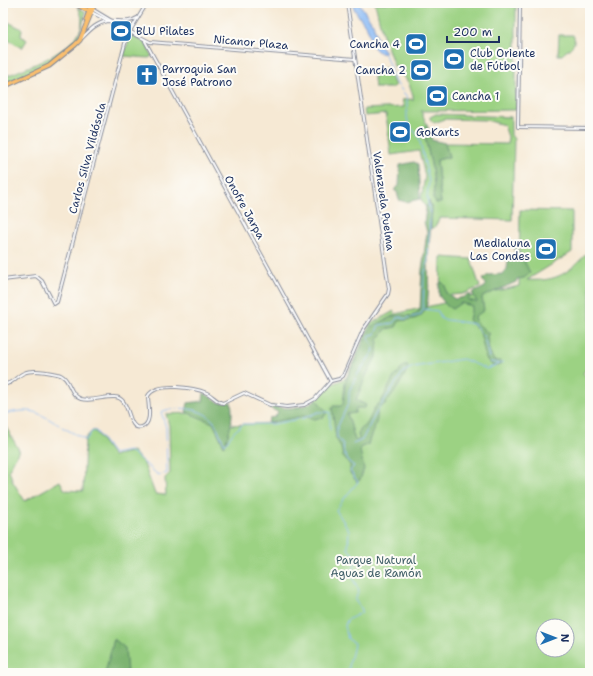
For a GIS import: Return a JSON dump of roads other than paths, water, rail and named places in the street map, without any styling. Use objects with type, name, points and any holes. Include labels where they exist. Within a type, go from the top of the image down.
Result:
[{"type":"main road","points":[[74,3],[90,10]]},
{"type":"main road","points":[[82,3],[90,10]]},
{"type":"main road","points":[[3,88],[49,66],[65,55],[80,40],[92,3]]},
{"type":"main road","points":[[90,10],[95,3]]},
{"type":"street","name":"Carlos Silva Vildósola","points":[[3,280],[36,276],[42,280],[54,304],[59,294],[129,31],[147,3]]},
{"type":"street","name":"Valenzuela Puelma","points":[[3,384],[8,384],[27,372],[59,374],[65,378],[74,394],[80,398],[119,398],[127,408],[131,422],[136,427],[140,427],[144,426],[148,422],[148,396],[154,390],[188,387],[208,394],[223,403],[242,394],[247,394],[265,404],[287,407],[311,402],[330,381],[339,379],[343,376],[363,330],[388,294],[389,289],[347,3]]},
{"type":"street","points":[[520,3],[518,127],[590,128]]},
{"type":"street","points":[[90,10],[129,31]]},
{"type":"street","points":[[90,10],[114,21],[145,41]]},
{"type":"street","points":[[80,40],[95,26],[108,21],[130,21],[138,17]]},
{"type":"street","name":"Nicanor Plaza","points":[[145,41],[355,59]]},
{"type":"street","name":"Onofre Jarpa","points":[[145,41],[330,381]]},
{"type":"water","points":[[352,3],[359,3],[373,24],[379,44],[385,52],[383,54],[372,45],[368,29],[356,12]]},
{"type":"waterway","points":[[349,673],[349,665],[354,643],[348,639],[345,626],[347,620],[361,613],[362,609],[356,601],[359,591],[350,572],[355,566],[354,555],[348,549],[349,530],[336,510],[358,482],[350,471],[354,466],[349,462],[344,453],[343,444],[337,437],[337,428],[349,402],[349,391],[357,375],[373,352],[374,349],[369,339],[370,335],[375,334],[379,325],[393,323],[397,318],[401,317],[404,319],[420,315],[423,310],[424,275],[428,260],[430,215],[427,197],[429,181],[419,137],[409,125],[407,118],[407,97],[394,80],[383,52]]},
{"type":"waterway","points":[[424,309],[438,311],[441,319],[474,324],[484,337],[490,362],[498,363]]},
{"type":"waterway","points":[[353,444],[362,440],[376,413],[403,372],[413,367],[463,359],[487,369],[503,362]]},
{"type":"waterway","points":[[164,474],[167,473],[166,427],[161,412],[167,410],[182,408],[204,414],[216,424],[225,444],[234,432],[243,424],[273,424],[304,418],[318,412],[330,412],[330,430]]},
{"type":"waterway","points":[[3,414],[20,411],[38,413],[59,425]]},
{"type":"waterway","points":[[62,427],[86,440],[92,431],[96,431],[113,454],[129,451],[157,474],[161,475]]},
{"type":"place","name":"BLU Pilates","points":[[121,31]]},
{"type":"place","name":"Cancha 4","points":[[416,44]]},
{"type":"place","name":"Club Oriente de Fútbol","points":[[454,59]]},
{"type":"place","name":"Cancha 2","points":[[421,70]]},
{"type":"place","name":"Parroquia San José Patrono","points":[[147,75]]},
{"type":"place","name":"Cancha 1","points":[[437,96]]},
{"type":"place","name":"GoKarts","points":[[400,132]]},
{"type":"place","name":"Medialuna Las Condes","points":[[546,249]]},
{"type":"park label","name":"Parque Natural Aguas de Ramón","points":[[376,566]]}]
